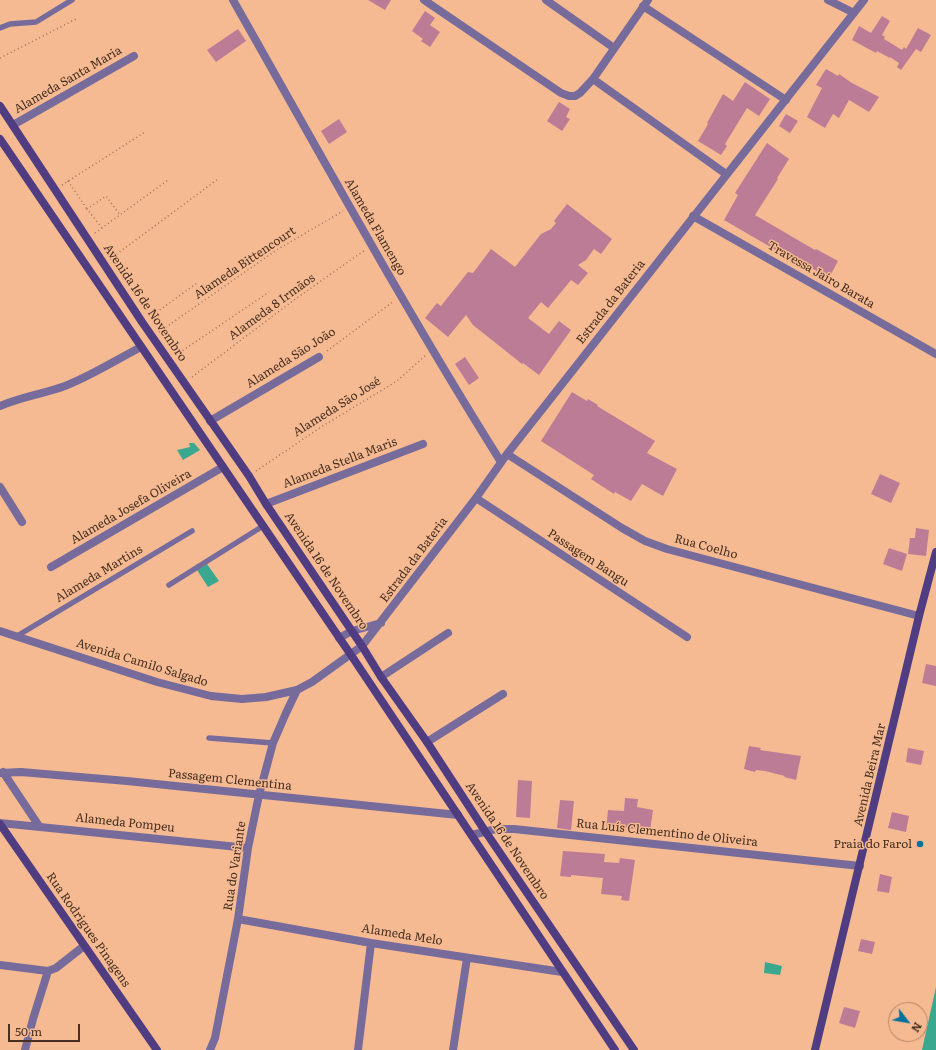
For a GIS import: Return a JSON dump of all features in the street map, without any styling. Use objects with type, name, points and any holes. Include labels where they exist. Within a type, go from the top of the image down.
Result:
[{"type":"main road","name":"Avenida 16 de Novembro","points":[[0,106],[168,361],[249,476],[381,677],[427,742],[485,831],[634,1050]]},
{"type":"main road","points":[[1,144],[351,655],[615,1050]]},
{"type":"main road","name":"Avenida Beira Mar","points":[[815,1050],[919,616],[936,552]]},
{"type":"main road","name":"Rua Rodrigues Pinagens","points":[[0,824],[157,1050]]},
{"type":"street","name":"Alameda Flamengo","points":[[233,0],[371,246],[501,462]]},
{"type":"street","points":[[424,0],[435,3],[561,93],[569,96],[575,96],[580,93],[593,79],[645,3],[786,100]]},
{"type":"street","points":[[546,0],[614,48]]},
{"type":"street","points":[[828,0],[854,13]]},
{"type":"street","name":"Estrada da Bateria","points":[[362,646],[476,498],[507,454],[864,0]]},
{"type":"street","name":"Alameda Santa Maria","points":[[13,125],[134,56]]},
{"type":"street","points":[[593,79],[726,174]]},
{"type":"street","name":"Travessa Jairo Barata","points":[[694,216],[936,354]]},
{"type":"street","points":[[0,406],[11,401],[80,380],[141,347]]},
{"type":"street","name":"Alameda São João","points":[[210,421],[319,357]]},
{"type":"street","name":"Alameda Stella Maris","points":[[266,504],[423,444]]},
{"type":"street","name":"Rua Coelho","points":[[507,454],[622,528],[646,541],[667,549],[919,616]]},
{"type":"street","name":"Alameda Josefa Oliveira","points":[[50,567],[223,467]]},
{"type":"street","points":[[0,487],[22,522]]},
{"type":"street","name":"Passagem Bangu","points":[[476,498],[687,637]]},
{"type":"street","points":[[339,638],[352,631],[381,623]]},
{"type":"street","name":"Avenida Camilo Salgado","points":[[0,631],[158,682],[211,696],[242,699],[266,697],[297,690],[312,682],[362,646]]},
{"type":"street","points":[[381,677],[448,634]]},
{"type":"street","name":"Rua do Variante","points":[[210,1050],[215,1038],[238,919],[248,848],[259,795],[273,743],[297,690]]},
{"type":"street","points":[[427,742],[503,694]]},
{"type":"street","points":[[2,772],[39,826]]},
{"type":"street","name":"Passagem Clementina","points":[[2,772],[21,772],[120,780],[458,815]]},
{"type":"street","name":"Alameda Pompeu","points":[[0,824],[39,826],[248,848]]},
{"type":"street","name":"Rua Luís Clementino de Oliveira","points":[[472,836],[496,829],[514,829],[860,866]]},
{"type":"street","name":"Alameda Melo","points":[[238,919],[467,958],[562,972]]},
{"type":"street","points":[[358,1050],[371,942]]},
{"type":"street","points":[[0,965],[48,972],[56,968],[84,946]]},
{"type":"street","points":[[453,1050],[467,958]]},
{"type":"street","points":[[25,1050],[48,972]]},
{"type":"lane","points":[[0,28],[10,24],[36,22],[72,0]]},
{"type":"lane","points":[[169,585],[263,526]]},
{"type":"lane","name":"Alameda Martins","points":[[17,636],[192,531]]},
{"type":"lane","points":[[209,738],[273,743]]},
{"type":"path","points":[[0,58],[78,18]]},
{"type":"path","points":[[55,190],[145,132]]},
{"type":"path","points":[[104,264],[218,179]]},
{"type":"path","points":[[88,239],[168,180]]},
{"type":"path","points":[[68,181],[102,228]]},
{"type":"path","points":[[87,209],[106,196],[120,215]]},
{"type":"path","name":"Alameda Bittencourt","points":[[152,337],[275,251],[350,207]]},
{"type":"path","name":"Alameda 8 Irmãos","points":[[184,383],[294,300],[371,246]]},
{"type":"path","points":[[142,322],[197,283]]},
{"type":"path","points":[[168,361],[269,292]]},
{"type":"path","name":"Alameda São João","points":[[319,357],[401,297]]},
{"type":"path","name":"Alameda São José","points":[[249,476],[321,427],[397,381],[432,349]]},
{"type":"water","points":[[189,443],[194,443],[200,450],[183,460],[177,450],[190,447]]},
{"type":"water","points":[[207,564],[219,581],[208,587],[197,570]]},
{"type":"water","points":[[765,962],[782,966],[780,975],[764,973]]},
{"type":"water","points":[[936,987],[936,1050],[922,1050],[924,1042],[928,1042],[928,1023]]},
{"type":"building","points":[[368,0],[391,0],[385,10]]},
{"type":"building","points":[[425,11],[435,18],[430,25],[440,32],[430,47],[421,41],[423,39],[412,31]]},
{"type":"building","points":[[882,16],[890,21],[882,35],[885,37],[884,39],[902,50],[904,47],[906,49],[918,28],[931,35],[921,52],[916,49],[901,70],[897,67],[899,63],[890,57],[877,51],[876,53],[852,40],[859,26],[871,33]]},
{"type":"building","points":[[238,29],[246,41],[216,62],[207,50]]},
{"type":"building","points":[[826,69],[838,76],[839,74],[852,83],[879,97],[869,112],[849,100],[839,118],[833,114],[825,128],[807,117],[822,88],[816,85]]},
{"type":"building","points":[[745,82],[770,99],[759,116],[747,108],[725,144],[727,146],[721,155],[698,141],[723,94],[733,101]]},
{"type":"building","points":[[559,102],[570,109],[566,117],[570,119],[562,131],[547,121]]},
{"type":"building","points":[[786,114],[798,121],[790,133],[779,126]]},
{"type":"building","points":[[339,119],[347,132],[329,144],[321,131]]},
{"type":"building","points":[[767,143],[789,159],[755,215],[815,250],[816,249],[838,261],[829,278],[799,261],[798,263],[724,220],[738,195],[735,193]]},
{"type":"building","points":[[567,204],[612,239],[601,254],[594,249],[586,260],[578,265],[588,273],[578,285],[571,280],[548,308],[541,302],[528,318],[549,334],[559,321],[571,330],[539,375],[523,363],[522,364],[473,325],[466,315],[448,337],[425,318],[437,303],[441,306],[468,272],[473,273],[491,249],[515,267],[541,234],[551,229],[556,223],[554,221]]},
{"type":"building","points":[[465,357],[479,378],[469,385],[455,364]]},
{"type":"building","points":[[572,392],[587,401],[588,399],[655,441],[647,453],[677,469],[663,496],[642,484],[631,501],[615,492],[614,494],[591,479],[594,475],[541,441]]},
{"type":"building","points":[[880,474],[900,483],[891,503],[871,494]]},
{"type":"building","points":[[916,528],[929,530],[926,556],[908,554],[910,538],[915,538]]},
{"type":"building","points":[[889,548],[907,554],[902,571],[883,564]]},
{"type":"building","points":[[926,664],[936,666],[936,686],[922,683]]},
{"type":"building","points":[[749,746],[761,748],[760,750],[801,756],[796,780],[765,771],[756,770],[755,772],[744,769]]},
{"type":"building","points":[[908,748],[924,751],[921,765],[906,762]]},
{"type":"building","points":[[518,780],[532,781],[530,818],[516,817]]},
{"type":"building","points":[[625,798],[638,799],[637,807],[653,810],[650,831],[619,827],[619,831],[606,830],[608,810],[624,811]]},
{"type":"building","points":[[560,800],[574,801],[571,830],[557,828]]},
{"type":"building","points":[[892,812],[909,816],[906,832],[888,828]]},
{"type":"building","points":[[563,851],[605,854],[604,862],[619,863],[620,858],[635,860],[629,901],[621,900],[622,896],[601,894],[603,878],[571,875],[571,877],[560,876]]},
{"type":"building","points":[[880,874],[892,877],[889,893],[877,891]]},
{"type":"building","points":[[861,939],[875,942],[872,954],[858,951]]},
{"type":"building","points":[[844,1007],[860,1011],[855,1028],[839,1023]]},
{"type":"place","name":"Praia do Farol","points":[[920,844]]}]
